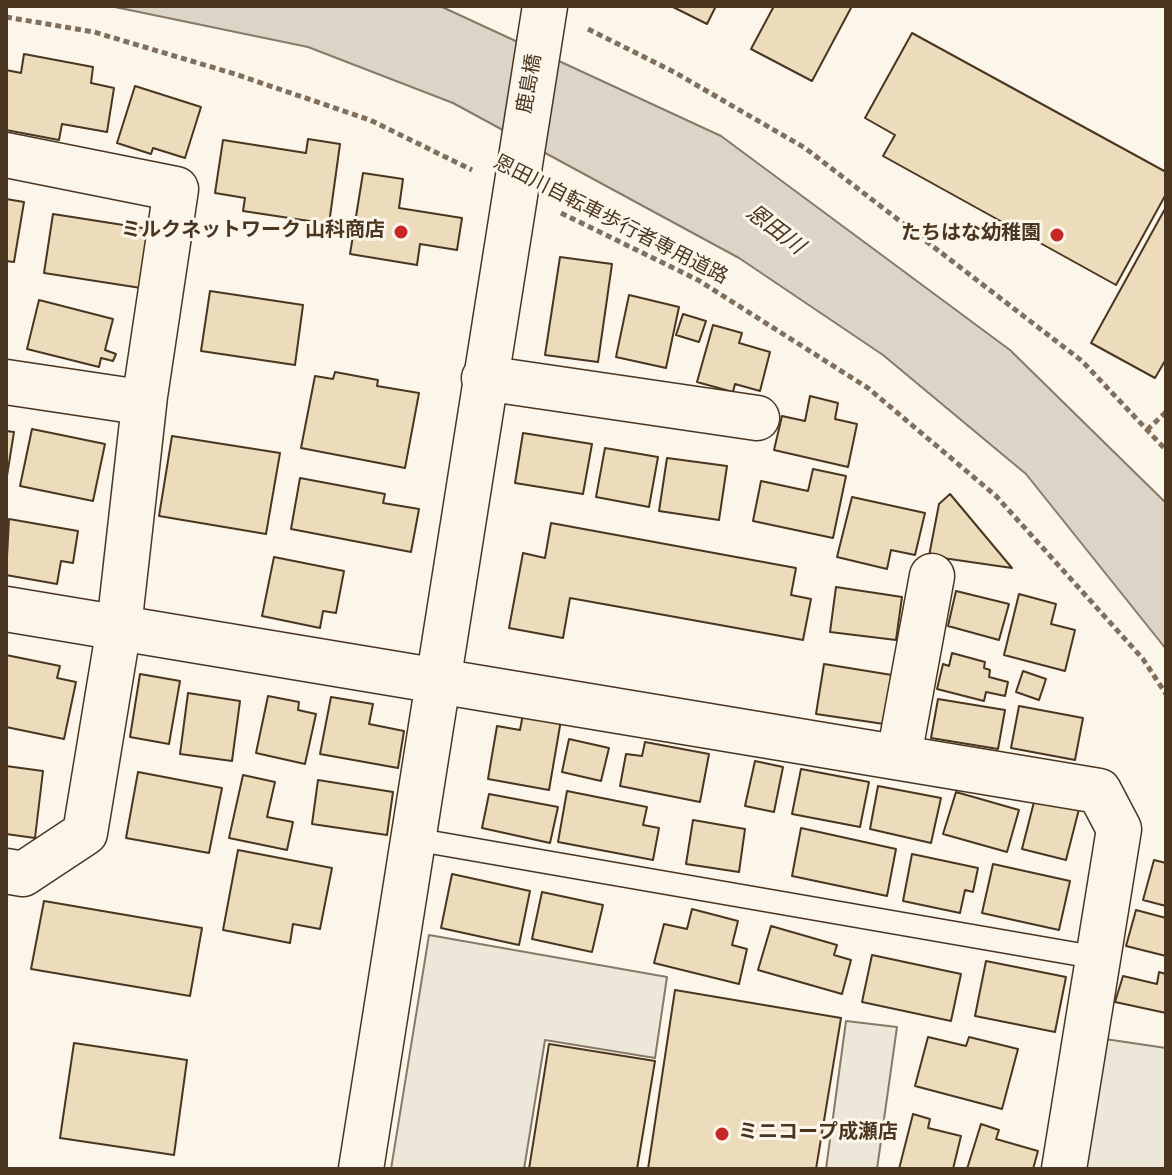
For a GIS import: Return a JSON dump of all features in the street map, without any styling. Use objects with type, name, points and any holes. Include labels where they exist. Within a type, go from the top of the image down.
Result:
[{"type":"street","name":"鹿島橋","points":[[361,1169],[544,7]]},
{"type":"street","points":[[6,155],[176,189],[145,396],[119,627],[85,833],[23,874],[6,871]]},
{"type":"street","points":[[484,378],[757,418]]},
{"type":"street","points":[[6,382],[133,401],[145,396]]},
{"type":"street","points":[[899,756],[932,576]]},
{"type":"street","points":[[6,609],[1099,791],[1119,829],[1064,1169]]},
{"type":"lane","points":[[413,839],[1099,958]]},
{"type":"path","points":[[544,7],[674,72],[805,148],[1082,361],[1166,450]]},
{"type":"path","name":"恩田川自転車歩行者専用道路","points":[[6,17],[94,32],[250,79],[516,175],[698,280],[868,388],[996,496],[1143,659],[1166,694]]},
{"type":"path","points":[[1147,430],[1166,412]]},
{"type":"shaded area","points":[[429,935],[667,977],[655,1058],[545,1040],[524,1169],[391,1169]]},
{"type":"shaded area","points":[[846,1021],[897,1027],[877,1169],[826,1169]]},
{"type":"shaded area","points":[[1105,1039],[1166,1048],[1166,1169],[1082,1169]]},
{"type":"water","name":"恩田川","points":[[110,6],[440,6],[721,136],[1010,350],[1166,503],[1166,649],[1026,474],[883,355],[739,258],[453,103],[308,47]]},
{"type":"building","points":[[671,6],[716,6],[707,24]]},
{"type":"building","points":[[774,6],[852,6],[812,81],[751,49]]},
{"type":"building","points":[[912,33],[1166,172],[1166,194],[1116,285],[883,156],[895,135],[865,118]]},
{"type":"building","points":[[24,54],[93,67],[91,83],[114,88],[107,132],[62,124],[59,140],[6,130],[6,70],[21,73]]},
{"type":"building","points":[[135,86],[201,107],[185,158],[153,148],[151,154],[117,143]]},
{"type":"building","points":[[308,139],[340,144],[329,224],[243,211],[245,198],[215,193],[223,140],[306,153]]},
{"type":"building","points":[[363,173],[403,179],[399,208],[462,218],[457,250],[420,244],[417,265],[350,254]]},
{"type":"building","points":[[6,199],[24,202],[14,262],[6,261]]},
{"type":"building","points":[[1166,207],[1166,359],[1155,378],[1091,343]]},
{"type":"building","points":[[53,214],[149,229],[141,288],[44,273]]},
{"type":"building","points":[[560,257],[612,264],[598,362],[545,355]]},
{"type":"building","points":[[210,291],[303,305],[295,365],[201,351]]},
{"type":"building","points":[[629,295],[679,307],[666,368],[616,357]]},
{"type":"building","points":[[39,300],[113,319],[105,350],[116,354],[113,361],[101,358],[99,367],[27,349]]},
{"type":"building","points":[[683,314],[706,321],[699,342],[676,335]]},
{"type":"building","points":[[713,325],[742,333],[739,343],[770,352],[760,391],[735,384],[733,392],[697,382]]},
{"type":"building","points":[[335,372],[378,380],[377,386],[419,393],[405,468],[301,448],[315,376],[333,379]]},
{"type":"building","points":[[810,396],[838,403],[835,419],[857,424],[848,467],[774,450],[782,416],[805,421]]},
{"type":"building","points":[[32,429],[105,444],[93,501],[20,486]]},
{"type":"building","points":[[6,431],[14,432],[6,482]]},
{"type":"building","points":[[523,433],[592,444],[583,494],[515,483]]},
{"type":"building","points":[[172,436],[280,453],[266,534],[159,516]]},
{"type":"building","points":[[605,448],[658,457],[649,507],[596,497]]},
{"type":"building","points":[[667,458],[727,466],[719,520],[659,511]]},
{"type":"building","points":[[813,469],[846,476],[833,538],[753,521],[761,481],[808,491]]},
{"type":"building","points":[[300,478],[385,494],[383,503],[419,509],[411,552],[291,529]]},
{"type":"building","points":[[950,494],[1012,568],[929,556],[939,504]]},
{"type":"building","points":[[852,497],[925,513],[915,555],[891,550],[887,569],[837,557]]},
{"type":"building","points":[[9,519],[78,531],[73,563],[61,561],[57,584],[6,575]]},
{"type":"building","points":[[551,523],[796,568],[791,595],[811,599],[803,640],[570,598],[563,638],[509,628],[523,553],[545,558]]},
{"type":"building","points":[[274,557],[344,571],[336,613],[323,611],[320,628],[262,616]]},
{"type":"building","points":[[836,587],[902,597],[896,640],[830,632]]},
{"type":"building","points":[[956,591],[1009,604],[999,640],[948,626]]},
{"type":"building","points":[[1019,594],[1056,604],[1051,624],[1075,630],[1065,671],[1004,655]]},
{"type":"building","points":[[952,653],[985,662],[984,668],[990,670],[989,677],[1008,682],[1005,696],[986,692],[984,701],[937,689],[943,664],[949,666]]},
{"type":"building","points":[[6,655],[60,666],[57,678],[76,682],[64,739],[6,727]]},
{"type":"building","points":[[824,664],[892,675],[884,724],[816,714]]},
{"type":"building","points":[[1023,671],[1046,679],[1039,700],[1016,692]]},
{"type":"building","points":[[140,674],[180,681],[169,744],[130,737]]},
{"type":"building","points":[[188,693],[240,701],[232,761],[180,754]]},
{"type":"building","points":[[268,696],[299,702],[298,710],[316,714],[305,764],[256,753]]},
{"type":"building","points":[[331,697],[373,704],[369,724],[404,731],[398,768],[320,754]]},
{"type":"building","points":[[938,699],[1005,710],[998,749],[931,738]]},
{"type":"building","points":[[1019,706],[1083,718],[1075,760],[1011,748]]},
{"type":"building","points":[[523,714],[561,720],[549,790],[488,779],[497,726],[520,730]]},
{"type":"building","points":[[569,739],[609,748],[601,781],[562,772]]},
{"type":"building","points":[[645,742],[709,754],[700,802],[620,786],[626,754],[642,756]]},
{"type":"building","points":[[755,761],[783,767],[774,812],[745,806]]},
{"type":"building","points":[[6,766],[43,771],[35,838],[6,834]]},
{"type":"building","points":[[801,769],[869,782],[860,827],[792,814]]},
{"type":"building","points":[[138,772],[222,788],[209,853],[126,838]]},
{"type":"building","points":[[243,775],[275,782],[267,817],[293,822],[287,850],[229,838]]},
{"type":"building","points":[[318,780],[393,792],[387,835],[312,824]]},
{"type":"building","points":[[878,786],[941,798],[931,843],[870,829]]},
{"type":"building","points":[[567,791],[647,807],[643,825],[659,828],[653,860],[558,842]]},
{"type":"building","points":[[956,792],[1019,810],[1007,852],[943,834]]},
{"type":"building","points":[[489,794],[558,807],[550,843],[482,828]]},
{"type":"building","points":[[1035,798],[1079,809],[1066,860],[1022,849]]},
{"type":"building","points":[[693,820],[745,829],[739,872],[686,864]]},
{"type":"building","points":[[801,828],[896,849],[887,896],[792,876]]},
{"type":"building","points":[[238,850],[332,868],[320,929],[293,924],[290,943],[223,930]]},
{"type":"building","points":[[912,854],[978,868],[973,892],[965,890],[960,913],[903,901]]},
{"type":"building","points":[[1154,860],[1166,863],[1166,906],[1143,900]]},
{"type":"building","points":[[993,864],[1070,881],[1059,930],[982,913]]},
{"type":"building","points":[[452,874],[530,891],[519,945],[441,928]]},
{"type":"building","points":[[542,892],[603,905],[592,952],[532,939]]},
{"type":"building","points":[[44,901],[202,928],[190,996],[31,969]]},
{"type":"building","points":[[692,909],[738,921],[732,945],[747,949],[739,984],[654,963],[664,924],[687,929]]},
{"type":"building","points":[[1136,910],[1166,918],[1166,956],[1126,946]]},
{"type":"building","points":[[771,926],[837,945],[834,955],[851,960],[842,994],[758,970]]},
{"type":"building","points":[[872,955],[961,974],[951,1021],[862,1002]]},
{"type":"building","points":[[986,961],[1066,977],[1055,1032],[975,1016]]},
{"type":"building","points":[[1159,972],[1166,974],[1166,1013],[1115,1002],[1123,976],[1157,984]]},
{"type":"building","points":[[675,990],[841,1018],[816,1169],[648,1169]]},
{"type":"building","points":[[928,1037],[966,1046],[969,1037],[1018,1049],[1002,1109],[915,1086]]},
{"type":"building","points":[[74,1043],[187,1060],[174,1155],[60,1138]]},
{"type":"building","points":[[549,1044],[655,1061],[637,1169],[529,1169]]},
{"type":"building","points":[[913,1114],[930,1119],[928,1128],[961,1136],[953,1169],[899,1169]]},
{"type":"building","points":[[981,1124],[999,1130],[996,1139],[1038,1151],[1033,1169],[967,1169]]},
{"type":"place","name":"ミルクネットワーク 山科商店","points":[[401,232]]},
{"type":"place","name":"たちはな幼稚園","points":[[1057,235]]},
{"type":"place","name":"ミニコープ成瀬店","points":[[722,1134]]}]
